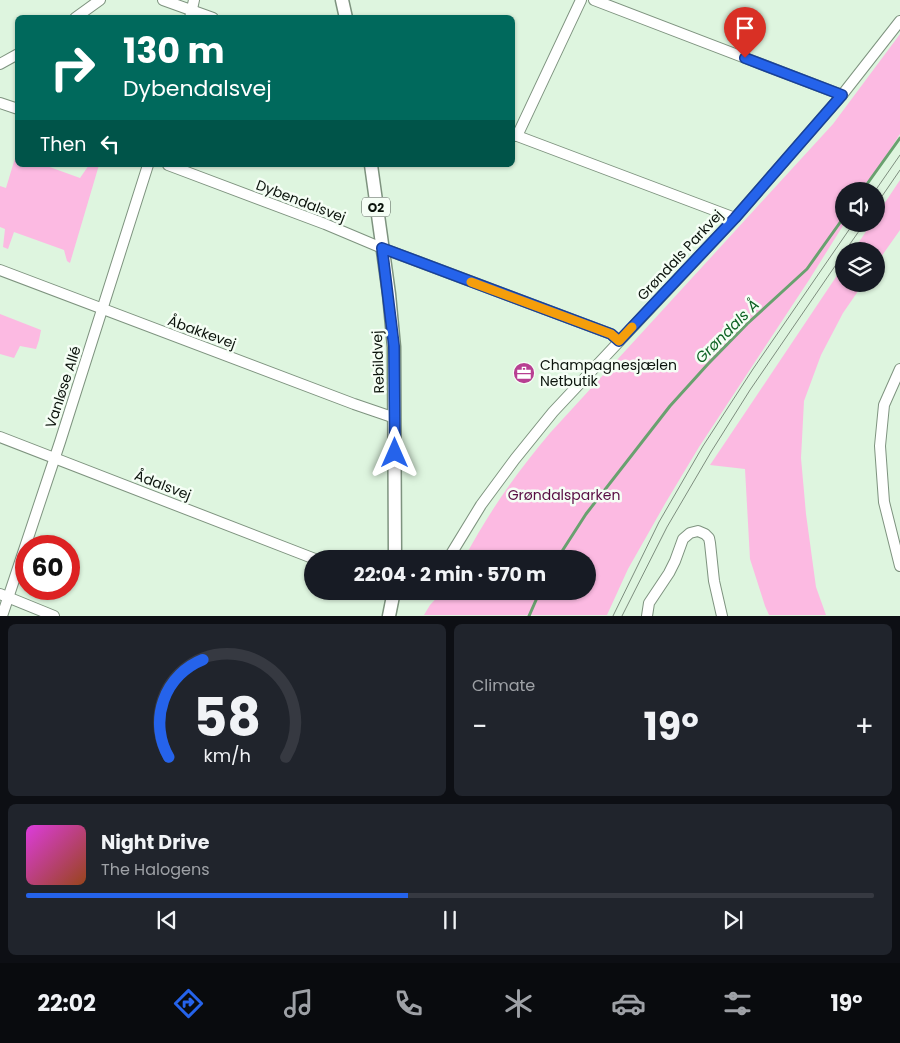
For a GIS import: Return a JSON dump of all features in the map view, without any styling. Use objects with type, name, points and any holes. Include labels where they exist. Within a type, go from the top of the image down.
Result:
[{"type":"main road","points":[[342,0],[345,15]]},
{"type":"main road","name":"Rebildvej","points":[[370,167],[394,346],[395,550]]},
{"type":"main road","points":[[389,616],[393,600]]},
{"type":"main road","points":[[396,600],[398,616]]},
{"type":"street","points":[[79,15],[100,0]]},
{"type":"street","points":[[163,0],[206,15]]},
{"type":"street","points":[[581,0],[515,135],[735,218]]},
{"type":"street","points":[[594,0],[842,95]]},
{"type":"street","name":"Grøndals Parkvej","points":[[454,550],[482,505],[515,459],[553,412],[735,218],[842,95],[900,21]]},
{"type":"street","points":[[0,64],[15,56]]},
{"type":"street","points":[[0,103],[15,108]]},
{"type":"street","name":"Vanløse Allé","points":[[2,616],[4,596],[55,458],[147,167]]},
{"type":"street","name":"Dybendalsvej","points":[[173,167],[611,334],[619,341]]},
{"type":"street","name":"Åbakkevej","points":[[0,270],[395,418]]},
{"type":"street","points":[[900,369],[884,405],[880,446],[884,502],[900,566]]},
{"type":"street","name":"Ådalsvej","points":[[0,437],[304,555]]},
{"type":"street","points":[[647,616],[649,603],[669,573],[683,539],[690,533],[698,531],[709,538],[714,581],[722,616]]},
{"type":"street","points":[[4,596],[54,616]]},
{"type":"green space","name":"Grøndalsparken","points":[[900,34],[900,134],[870,182],[835,182],[835,232],[839,232],[699,447],[628,569],[607,615],[424,615],[435,600],[596,600],[596,550],[469,550],[504,493],[550,433],[833,124]]},
{"type":"green space","points":[[15,158],[15,167],[50,167],[80,178],[88,167],[98,167],[70,263],[67,261],[64,250],[14,232],[8,249],[3,247],[5,229],[0,227],[0,186],[6,188]]},
{"type":"green space","points":[[900,180],[900,230],[885,251],[885,242],[859,242],[866,232],[885,232],[885,202]]},
{"type":"green space","points":[[835,278],[835,292],[857,292],[843,313],[821,355],[804,401],[801,458],[806,514],[816,587],[826,615],[769,615],[750,559],[745,469],[710,465]]},
{"type":"green space","points":[[0,314],[41,330],[36,349],[20,346],[14,358],[0,354]]},
{"type":"waterway","name":"Grøndals Å","points":[[868,182],[900,138]]},
{"type":"waterway","name":"Grøndals Å","points":[[563,550],[586,514],[670,406],[747,324],[807,269],[835,230]]},
{"type":"waterway","name":"Grøndals Å","points":[[529,616],[536,600]]},
{"type":"tram line","points":[[881,182],[900,155]]},
{"type":"tram line","points":[[885,192],[900,170]]},
{"type":"tram line","points":[[613,616],[659,522],[703,446],[753,369],[847,232]]},
{"type":"tram line","points":[[851,242],[858,232]]},
{"type":"tram line","points":[[622,616],[667,527],[711,452],[750,390],[835,266]]},
{"type":"slow traffic","points":[[471,282],[611,334],[619,341],[632,327]]},
{"type":"place","name":"Champagnesjælen Netbutik","points":[[524,373]]},
{"type":"route","points":[[395,453],[394,346],[382,248],[611,334],[619,341],[735,218],[842,95],[745,58]]}]
